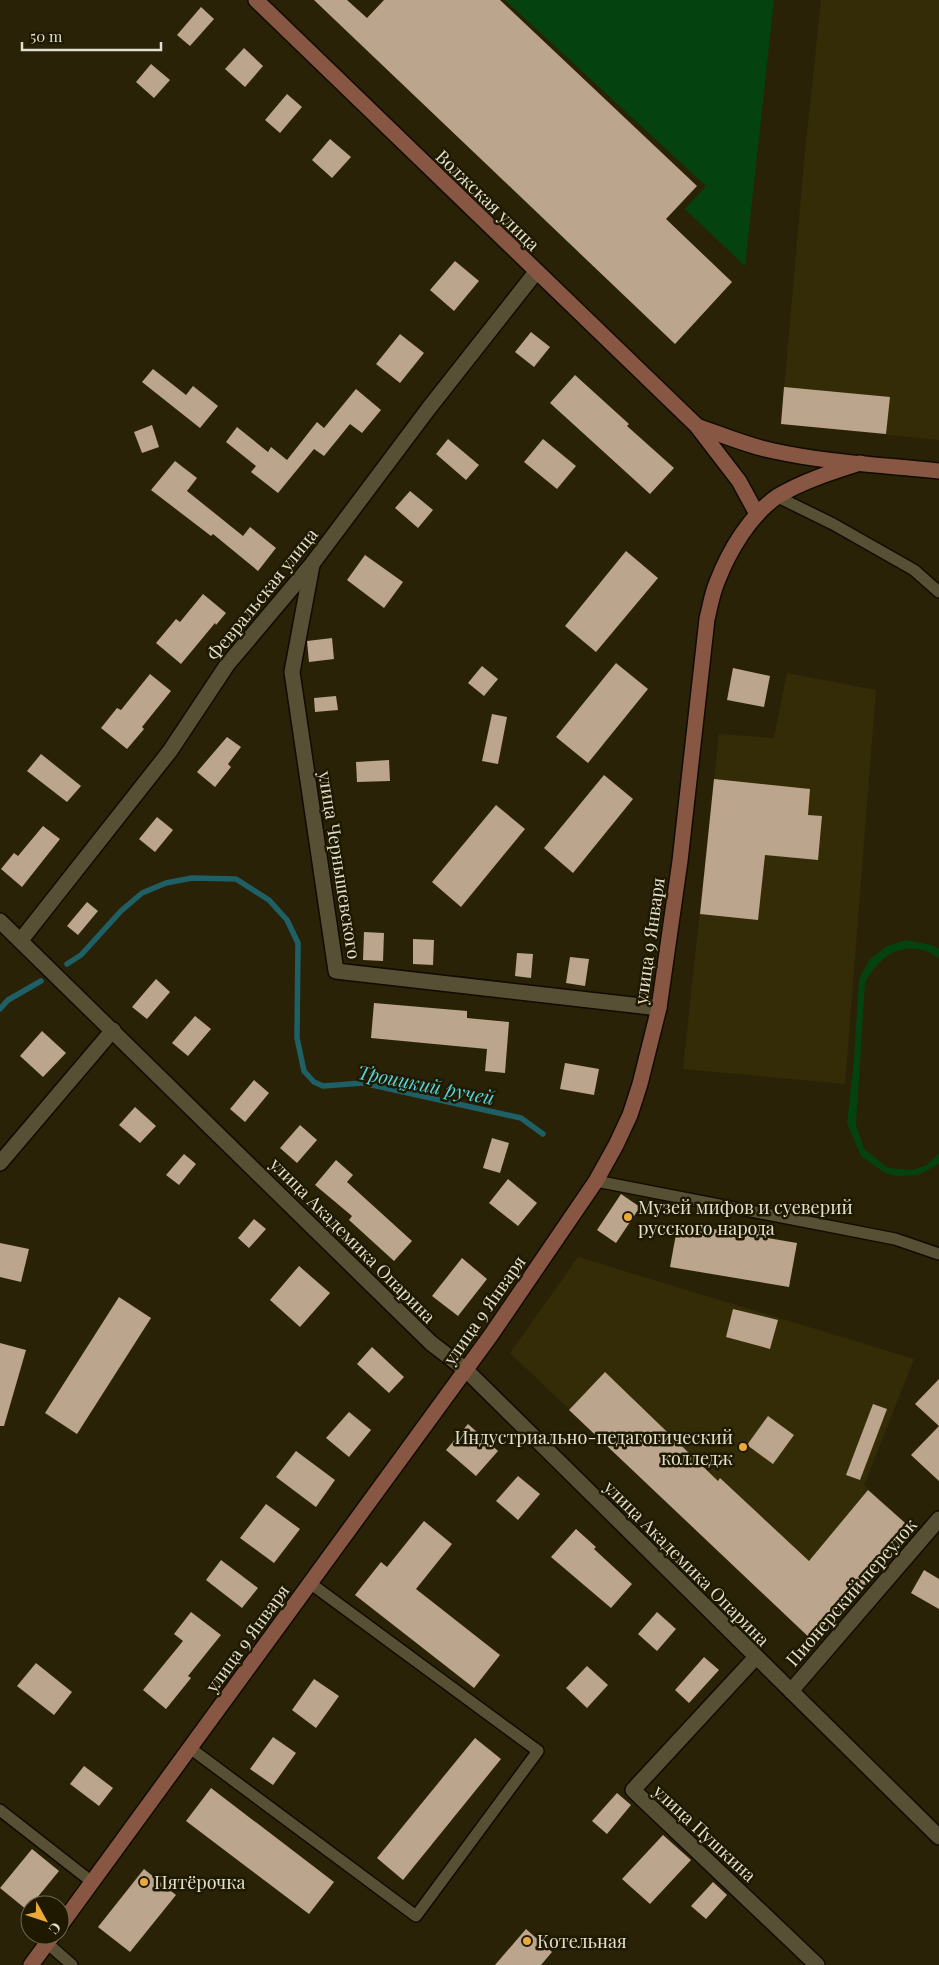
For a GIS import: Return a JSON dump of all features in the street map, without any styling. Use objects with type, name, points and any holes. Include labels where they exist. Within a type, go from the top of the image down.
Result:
[{"type":"main road","name":"Волжская улица","points":[[256,0],[696,425]]},
{"type":"main road","points":[[696,425],[746,444],[773,451],[813,458],[939,471]]},
{"type":"main road","points":[[696,425],[739,481],[757,514]]},
{"type":"main road","name":"улица 9 Января","points":[[70,1912],[491,1335],[596,1181],[616,1146],[630,1115],[640,1084],[659,1008],[680,861],[707,619],[717,582],[736,543],[757,514],[778,496],[822,476],[860,463]]},
{"type":"main road","points":[[31,1965],[46,1945]]},
{"type":"street","name":"Февральская улица","points":[[21,940],[170,750],[227,665],[312,564],[429,408],[536,272]]},
{"type":"street","name":"улица Чернышевского","points":[[312,564],[292,672],[336,970],[659,1008]]},
{"type":"street","name":"улица Академика Опарина","points":[[0,921],[431,1343],[466,1370],[939,1836]]},
{"type":"street","points":[[0,1163],[113,1030]]},
{"type":"street","name":"Пионерский переулок","points":[[790,1690],[939,1519]]},
{"type":"street","name":"улица Пушкина","points":[[756,1657],[632,1790],[817,1965]]},
{"type":"lane","points":[[778,496],[833,524],[914,570],[939,592]]},
{"type":"lane","points":[[596,1181],[896,1239],[939,1254]]},
{"type":"lane","points":[[190,1748],[416,1916],[538,1751],[310,1583]]},
{"type":"lane","points":[[0,1810],[92,1882]]},
{"type":"lane","points":[[55,1945],[72,1965]]},
{"type":"shaded area","points":[[821,0],[939,0],[939,440],[781,424],[804,163]]},
{"type":"shaded area","points":[[787,673],[876,690],[845,1084],[683,1069],[719,734],[774,738]]},
{"type":"shaded area","name":"Индустриально-педагогический колледж","points":[[578,1257],[914,1359],[864,1485],[913,1530],[815,1643],[510,1353]]},
{"type":"green space","points":[[505,0],[774,0],[745,266],[685,209],[706,186]]},
{"type":"green space","points":[[906,940],[932,945],[939,949],[939,958],[928,952],[916,949],[896,951],[879,963],[865,983],[856,1125],[864,1149],[888,1168],[913,1170],[927,1165],[939,1153],[939,1164],[918,1175],[896,1176],[885,1173],[861,1156],[847,1123],[854,1061],[859,979],[870,959],[887,946]]},
{"type":"building","points":[[314,0],[347,0],[367,18],[384,0],[500,0],[697,186],[666,219],[732,282],[675,344]]},
{"type":"building","points":[[201,7],[214,19],[190,46],[177,35]]},
{"type":"building","points":[[244,48],[263,66],[245,87],[225,69]]},
{"type":"building","points":[[151,64],[170,80],[154,98],[136,82]]},
{"type":"building","points":[[287,94],[302,107],[280,133],[265,120]]},
{"type":"building","points":[[330,139],[351,157],[332,178],[312,160]]},
{"type":"building","points":[[455,261],[479,281],[454,311],[430,290]]},
{"type":"building","points":[[531,332],[550,347],[534,367],[515,352]]},
{"type":"building","points":[[400,334],[424,353],[400,383],[376,364]]},
{"type":"building","points":[[153,369],[186,395],[193,386],[218,406],[200,428],[142,382]]},
{"type":"building","points":[[575,375],[629,424],[627,426],[674,468],[650,494],[550,403]]},
{"type":"building","points":[[784,387],[890,397],[886,434],[781,424]]},
{"type":"building","points":[[356,389],[381,410],[362,433],[350,424],[324,456],[314,449],[278,493],[251,472],[256,466],[226,442],[237,427],[268,452],[271,447],[287,460],[317,422],[324,428]]},
{"type":"building","points":[[152,425],[159,447],[142,453],[134,432]]},
{"type":"building","points":[[448,439],[479,465],[466,480],[436,454]]},
{"type":"building","points":[[543,439],[576,466],[557,489],[524,462]]},
{"type":"building","points":[[175,461],[197,478],[187,491],[243,536],[250,527],[276,548],[258,571],[213,534],[211,536],[151,490]]},
{"type":"building","points":[[410,491],[433,510],[418,528],[395,508]]},
{"type":"building","points":[[626,551],[658,578],[596,652],[565,626]]},
{"type":"building","points":[[365,555],[403,582],[384,608],[347,580]]},
{"type":"building","points":[[203,594],[226,613],[216,625],[215,623],[181,664],[156,643],[176,619],[180,622]]},
{"type":"building","points":[[332,638],[334,659],[309,662],[307,641]]},
{"type":"building","points":[[616,663],[648,689],[588,763],[556,737]]},
{"type":"building","points":[[482,666],[498,679],[484,696],[468,683]]},
{"type":"building","points":[[733,668],[770,676],[764,707],[727,700]]},
{"type":"building","points":[[150,674],[171,691],[127,749],[101,728],[117,708],[121,710]]},
{"type":"building","points":[[336,696],[338,710],[315,712],[314,698]]},
{"type":"building","points":[[492,714],[507,717],[498,764],[482,761]]},
{"type":"building","points":[[227,737],[241,747],[228,764],[231,767],[215,787],[197,772]]},
{"type":"building","points":[[41,754],[81,786],[67,802],[27,771]]},
{"type":"building","points":[[389,760],[390,781],[357,782],[356,762]]},
{"type":"building","points":[[604,775],[633,799],[573,873],[544,848]]},
{"type":"building","points":[[714,779],[810,789],[808,815],[822,816],[818,860],[765,855],[758,920],[700,914]]},
{"type":"building","points":[[496,805],[525,829],[461,907],[432,882]]},
{"type":"building","points":[[157,817],[173,830],[155,852],[139,839]]},
{"type":"building","points":[[43,826],[60,839],[22,887],[1,869],[14,853],[18,856]]},
{"type":"building","points":[[87,902],[98,911],[78,935],[67,926]]},
{"type":"building","points":[[364,932],[384,933],[383,961],[363,960]]},
{"type":"building","points":[[413,939],[434,940],[433,965],[413,964]]},
{"type":"building","points":[[517,953],[533,954],[531,978],[515,976]]},
{"type":"building","points":[[570,957],[589,959],[585,986],[566,983]]},
{"type":"building","points":[[156,979],[170,992],[147,1019],[132,1007]]},
{"type":"building","points":[[374,1003],[467,1011],[467,1018],[509,1022],[505,1073],[485,1071],[487,1049],[371,1038]]},
{"type":"building","points":[[195,1016],[211,1029],[188,1056],[172,1043]]},
{"type":"building","points":[[42,1031],[66,1053],[43,1077],[20,1056]]},
{"type":"building","points":[[565,1063],[599,1069],[594,1095],[560,1089]]},
{"type":"building","points":[[254,1080],[269,1093],[245,1122],[230,1109]]},
{"type":"building","points":[[135,1107],[156,1126],[140,1143],[119,1125]]},
{"type":"building","points":[[300,1125],[317,1140],[297,1163],[280,1148]]},
{"type":"building","points":[[492,1138],[509,1143],[500,1173],[483,1168]]},
{"type":"building","points":[[184,1154],[196,1164],[179,1185],[166,1175]]},
{"type":"building","points":[[336,1160],[353,1175],[347,1182],[412,1241],[394,1261],[349,1220],[352,1216],[315,1185]]},
{"type":"building","points":[[508,1179],[537,1203],[518,1226],[489,1203]]},
{"type":"building","points":[[621,1194],[640,1207],[616,1243],[597,1230]]},
{"type":"building","points":[[254,1219],[266,1229],[249,1248],[238,1238]]},
{"type":"building","points":[[678,1223],[797,1243],[789,1287],[670,1267]]},
{"type":"building","points":[[0,1243],[29,1249],[21,1282],[0,1277]]},
{"type":"building","points":[[462,1258],[487,1279],[458,1316],[432,1296]]},
{"type":"building","points":[[299,1266],[330,1293],[300,1327],[270,1300]]},
{"type":"building","points":[[119,1297],[151,1318],[77,1434],[45,1413]]},
{"type":"building","points":[[733,1309],[778,1320],[770,1349],[726,1337]]},
{"type":"building","points":[[0,1343],[26,1350],[4,1426],[0,1426]]},
{"type":"building","points":[[372,1347],[404,1377],[389,1393],[357,1364]]},
{"type":"building","points":[[605,1372],[718,1481],[720,1478],[809,1561],[868,1490],[913,1530],[815,1643],[569,1410]]},
{"type":"building","points":[[939,1379],[939,1426],[915,1404]]},
{"type":"building","points":[[873,1404],[887,1409],[860,1480],[846,1475]]},
{"type":"building","points":[[349,1412],[371,1430],[349,1457],[326,1438]]},
{"type":"building","points":[[768,1416],[794,1435],[773,1464],[747,1445]]},
{"type":"building","points":[[468,1424],[498,1451],[476,1476],[446,1450]]},
{"type":"building","points":[[939,1426],[939,1481],[911,1455]]},
{"type":"building","points":[[296,1451],[335,1480],[316,1507],[276,1477]]},
{"type":"building","points":[[518,1476],[540,1494],[518,1520],[496,1501]]},
{"type":"building","points":[[266,1504],[300,1529],[274,1563],[240,1538]]},
{"type":"building","points":[[424,1521],[452,1544],[416,1589],[500,1655],[474,1688],[355,1595],[381,1562],[387,1567]]},
{"type":"building","points":[[576,1529],[596,1547],[594,1549],[632,1584],[611,1608],[551,1557]]},
{"type":"building","points":[[221,1560],[258,1588],[242,1608],[206,1580]]},
{"type":"building","points":[[924,1570],[939,1579],[939,1609],[911,1593]]},
{"type":"building","points":[[191,1612],[221,1635],[188,1676],[191,1678],[166,1709],[143,1690],[183,1641],[174,1634]]},
{"type":"building","points":[[657,1612],[676,1629],[657,1651],[638,1634]]},
{"type":"building","points":[[704,1657],[719,1670],[689,1703],[675,1690]]},
{"type":"building","points":[[36,1663],[72,1692],[54,1715],[17,1686]]},
{"type":"building","points":[[587,1666],[608,1685],[587,1708],[566,1688]]},
{"type":"building","points":[[314,1679],[339,1696],[316,1728],[292,1710]]},
{"type":"building","points":[[273,1737],[296,1753],[273,1785],[250,1769]]},
{"type":"building","points":[[475,1738],[501,1759],[403,1880],[377,1858]]},
{"type":"building","points":[[84,1766],[113,1788],[99,1806],[70,1784]]},
{"type":"building","points":[[211,1788],[334,1882],[309,1914],[186,1821]]},
{"type":"building","points":[[617,1793],[631,1805],[607,1834],[592,1821]]},
{"type":"building","points":[[663,1835],[691,1860],[650,1904],[622,1879]]},
{"type":"building","points":[[32,1849],[59,1871],[39,1895],[20,1895],[20,1904],[0,1888]]},
{"type":"building","points":[[144,1869],[176,1895],[130,1952],[98,1927]]},
{"type":"building","points":[[713,1882],[727,1895],[706,1919],[691,1906]]},
{"type":"building","name":"Котельная","points":[[526,1929],[552,1952],[541,1965],[495,1965]]},
{"type":"waterway","name":"Троицкий ручей","points":[[67,964],[81,955],[121,911],[142,893],[166,883],[192,878],[236,879],[269,900],[287,920],[298,943],[297,1038],[304,1071],[314,1082],[323,1086],[363,1083],[521,1118],[543,1134]]},
{"type":"waterway","name":"Троицкий ручей","points":[[0,1009],[8,1000],[41,981]]},
{"type":"place","name":"Музей мифов и суеверий русского народа","points":[[628,1217]]},
{"type":"place","name":"Индустриально-педагогический колледж","points":[[743,1447]]},
{"type":"place","name":"Пятёрочка","points":[[144,1882]]},
{"type":"place","name":"Котельная","points":[[527,1941]]}]
